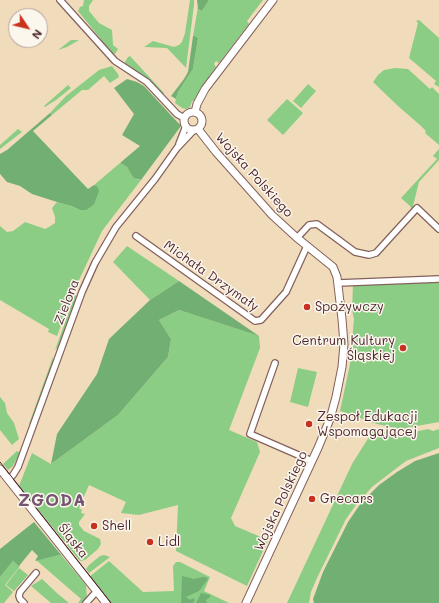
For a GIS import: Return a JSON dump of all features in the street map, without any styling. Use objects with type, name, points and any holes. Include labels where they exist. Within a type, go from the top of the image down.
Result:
[{"type":"street","points":[[60,0],[115,61],[147,82],[177,114],[184,118],[186,126],[195,130],[202,124],[200,115],[195,112],[188,114],[184,118]]},
{"type":"street","points":[[195,112],[205,89],[273,0]]},
{"type":"street","name":"Zielona","points":[[177,148],[186,126]]},
{"type":"street","name":"Zielona","points":[[8,479],[15,472],[23,454],[80,298],[95,263],[116,227],[155,179],[177,148],[195,130]]},
{"type":"street","name":"Wojska Polskiego","points":[[195,130],[272,215],[297,238],[333,267],[338,283],[343,328],[344,350],[342,367],[336,397],[324,435],[246,603]]},
{"type":"street","points":[[297,238],[309,225],[317,224],[355,252],[368,255],[376,253],[417,208],[439,229]]},
{"type":"street","name":"Michała Drzymały","points":[[136,236],[255,321],[261,320],[286,292],[307,246]]},
{"type":"street","points":[[338,283],[439,279]]},
{"type":"street","points":[[275,363],[250,434],[312,461]]},
{"type":"street","name":"Śląska","points":[[0,469],[106,603]]},
{"type":"street","points":[[24,603],[20,599],[20,592],[36,573]]},
{"type":"street","points":[[86,603],[97,591]]},
{"type":"green space","points":[[84,0],[93,0],[89,6],[89,11],[99,23],[112,30],[113,45],[118,49],[115,54],[111,52],[78,11],[80,7],[83,6]]},
{"type":"green space","points":[[190,0],[194,0],[194,5],[186,68],[167,48],[144,47],[153,41],[174,47],[182,42],[185,33]]},
{"type":"green space","points":[[197,0],[209,0],[202,11],[198,9]]},
{"type":"green space","points":[[209,0],[263,0],[247,21],[249,24],[219,63],[216,61],[214,64],[216,67],[201,88],[195,101],[192,101],[190,107],[186,109],[175,103],[178,92],[193,69],[198,38],[193,36],[198,7],[198,9],[202,11]]},
{"type":"green space","points":[[419,20],[439,38],[439,87],[434,84],[436,81],[409,58],[418,23],[416,21]]},
{"type":"green space","points":[[193,36],[198,38],[193,69],[178,92],[176,99],[171,96],[188,72]]},
{"type":"green space","points":[[71,40],[79,40],[58,50]]},
{"type":"green space","points":[[130,56],[164,93],[163,95],[146,78],[127,68],[125,62]]},
{"type":"green space","points":[[112,66],[119,77],[110,83],[104,76],[88,90],[82,90],[52,115],[50,113],[66,96],[99,70]]},
{"type":"green space","points":[[395,68],[408,69],[430,89],[432,87],[439,94],[439,145],[425,133],[426,131],[421,126],[373,82],[384,70]]},
{"type":"green space","points":[[127,79],[144,86],[181,126],[141,180],[134,178],[127,167],[120,163],[140,146],[122,135],[134,114],[114,88]]},
{"type":"green space","points":[[308,84],[316,91],[301,108],[293,101]]},
{"type":"green space","points":[[68,85],[71,88],[56,100],[45,107],[44,106]]},
{"type":"green space","points":[[287,99],[303,113],[283,135],[267,120]]},
{"type":"green space","points":[[50,113],[52,115],[33,131],[88,189],[94,185],[97,186],[99,191],[94,204],[86,210],[80,210],[32,194],[20,186],[7,182],[0,174],[0,154],[7,150]]},
{"type":"green space","points":[[18,129],[22,132],[0,149],[0,145]]},
{"type":"green space","points":[[439,149],[439,160],[419,182],[412,210],[410,206],[401,198],[437,159],[433,156]]},
{"type":"green space","points":[[120,163],[127,167],[138,180],[141,180],[102,231],[73,293],[57,336],[48,332],[49,329],[0,300],[0,226],[7,232],[13,231],[25,222],[45,229],[55,223],[52,208],[57,202],[80,210],[86,210],[96,185],[94,185]]},
{"type":"green space","points":[[127,246],[179,281],[150,300],[113,262]]},
{"type":"green space","points":[[439,278],[439,422],[400,429],[377,424],[340,411],[350,364],[354,319],[352,310],[353,283]]},
{"type":"green space","points":[[179,281],[259,336],[179,310],[159,320],[171,339],[168,357],[118,415],[51,464],[57,434],[97,374],[109,339],[150,300]]},
{"type":"green space","points":[[75,295],[78,296],[59,346],[55,350]]},
{"type":"green space","points":[[179,310],[259,336],[260,348],[229,430],[257,442],[260,452],[231,518],[235,526],[268,540],[247,586],[176,551],[178,505],[139,515],[121,513],[126,502],[89,485],[79,508],[82,510],[81,513],[85,514],[79,522],[79,525],[84,531],[100,539],[101,544],[98,549],[85,560],[80,561],[19,486],[32,453],[51,464],[118,415],[168,357],[171,339],[159,320]]},
{"type":"green space","points":[[53,357],[53,363],[31,424],[29,424]]},
{"type":"green space","points":[[298,368],[317,372],[308,407],[290,402]]},
{"type":"green space","points":[[0,397],[5,403],[7,413],[14,423],[19,439],[12,445],[0,430]]},
{"type":"green space","points":[[374,429],[400,435],[428,429],[433,431],[439,429],[439,448],[406,461],[372,487],[346,519],[317,578],[311,592],[309,603],[287,603],[352,464]]},
{"type":"green space","points":[[17,451],[20,453],[13,466],[8,470],[3,464]]},
{"type":"green space","points":[[439,453],[439,603],[314,603],[313,599],[323,572],[348,522],[361,503],[379,485],[397,472],[415,461]]},
{"type":"green space","points":[[34,522],[62,556],[59,555],[35,561],[38,556],[32,550],[19,566],[13,561],[0,577],[0,549]]},
{"type":"green space","points":[[59,555],[62,556],[86,585],[87,599],[81,603],[78,603],[81,599],[36,560]]},
{"type":"green space","points":[[104,555],[110,557],[89,573],[86,569],[89,565],[100,556]]},
{"type":"green space","points":[[13,561],[20,566],[5,585],[13,592],[4,603],[0,603],[0,577]]},
{"type":"green space","points":[[109,561],[143,592],[174,591],[173,566],[176,562],[180,562],[210,577],[204,591],[229,603],[110,603],[89,577]]},
{"type":"green space","points":[[19,568],[28,575],[14,591],[6,585]]},
{"type":"green space","points":[[182,576],[193,579],[206,577],[208,579],[199,591],[186,597],[190,600],[193,598],[195,600],[193,603],[181,603]]},
{"type":"green space","points":[[42,579],[69,603],[51,603],[31,586]]},
{"type":"green space","points":[[201,593],[210,595],[210,597],[206,600],[207,603],[196,603]]},
{"type":"tram line","points":[[0,462],[111,603]]},
{"type":"place","name":"Spożywczy","points":[[307,307]]},
{"type":"place","name":"Centrum Kultury Śląskiej","points":[[403,348]]},
{"type":"place","name":"Zespoł Edukacji Wspomagającej","points":[[309,424]]},
{"type":"place","name":"Grecars","points":[[312,499]]},
{"type":"place","name":"Shell","points":[[94,526]]},
{"type":"place","name":"Lidl","points":[[150,542]]},
{"type":"district","name":"ZGODA","points":[[52,501]]}]
